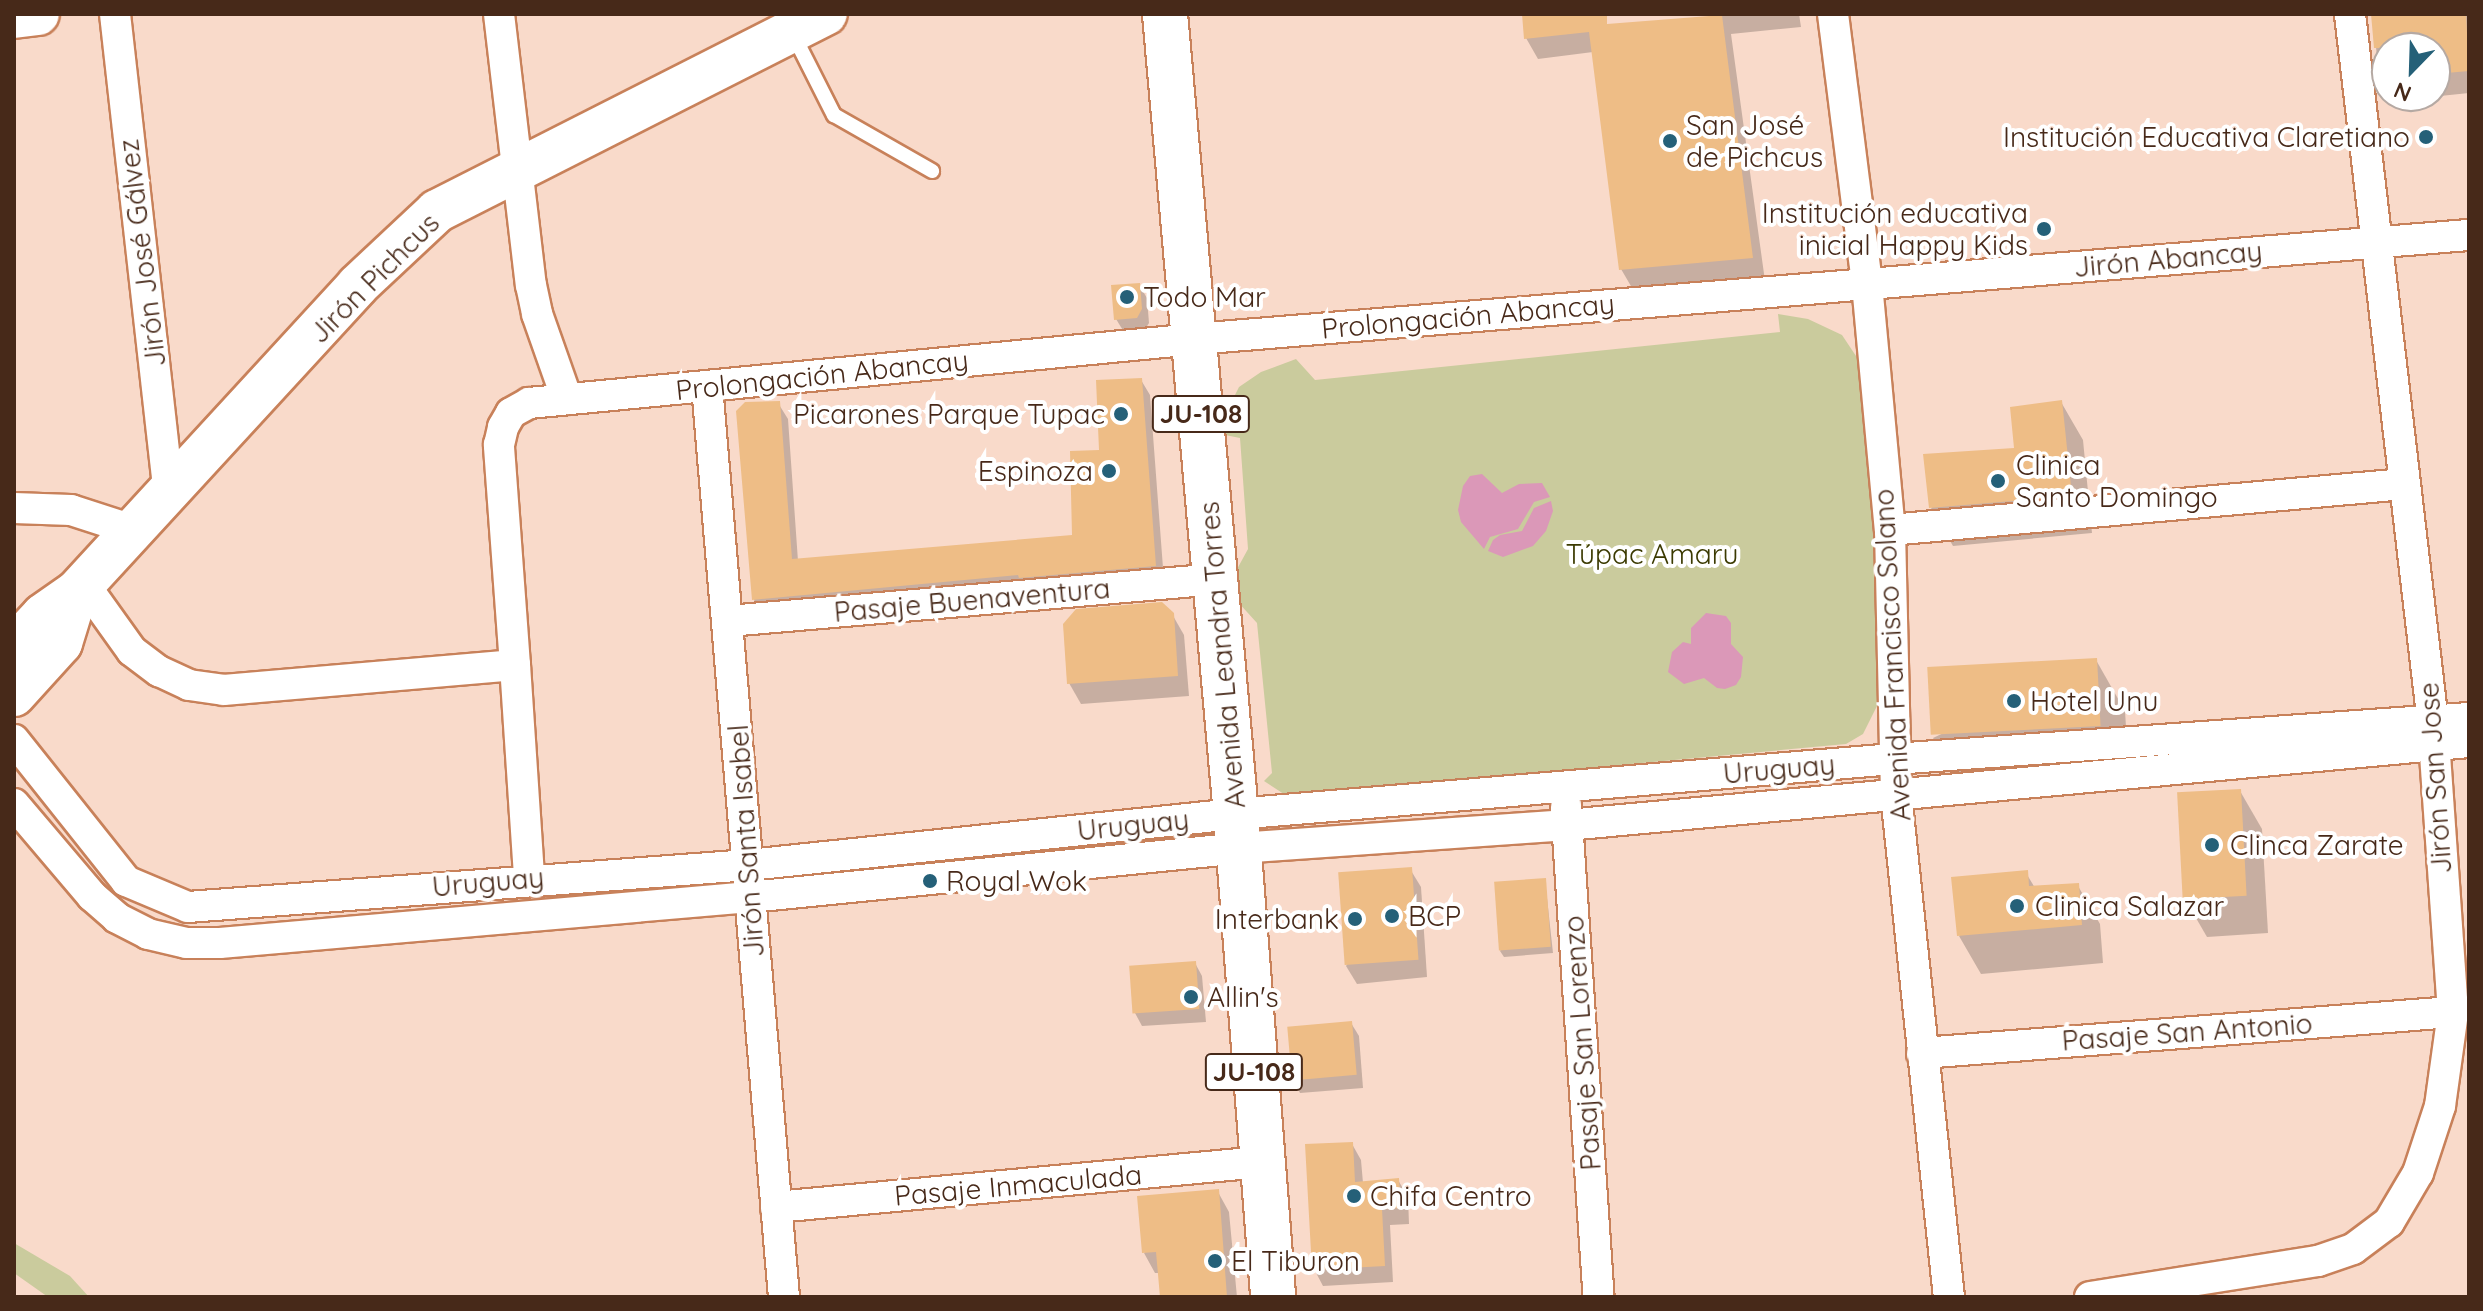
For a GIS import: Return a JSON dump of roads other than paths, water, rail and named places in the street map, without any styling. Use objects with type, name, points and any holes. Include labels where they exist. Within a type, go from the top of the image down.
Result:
[{"type":"main road","name":"Avenida Leandra Torres","points":[[1165,14],[1216,579],[1273,1297]]},
{"type":"street","points":[[14,17],[38,14]]},
{"type":"street","name":"Jirón José Gálvez","points":[[115,14],[169,492]]},
{"type":"street","points":[[499,14],[520,171],[527,260],[537,314],[567,399]]},
{"type":"street","name":"Avenida Francisco Solano","points":[[1833,14],[1867,284],[1890,530],[1896,794],[1949,1297]]},
{"type":"street","name":"Jirón San Jose","points":[[2090,1297],[2318,1261],[2353,1249],[2389,1222],[2418,1173],[2440,1106],[2453,1012],[2434,734],[2350,14]]},
{"type":"street","name":"Jirón Pichcus","points":[[80,587],[358,285],[437,211],[809,24]]},
{"type":"street","name":"Jirón Abancay","points":[[1867,284],[2469,235]]},
{"type":"street","name":"Prolongación Abancay","points":[[515,665],[499,445],[511,413],[529,403],[1195,339],[1867,284]]},
{"type":"street","name":"Jirón Santa Isabel","points":[[707,386],[784,1297]]},
{"type":"street","points":[[1890,530],[2404,484]]},
{"type":"street","points":[[14,508],[71,510],[133,530]]},
{"type":"street","name":"Pasaje Buenaventura","points":[[728,621],[1216,579]]},
{"type":"street","points":[[80,587],[132,651],[159,671],[189,685],[224,690],[515,665],[529,878]]},
{"type":"street","points":[[14,646],[43,615],[80,587]]},
{"type":"street","points":[[14,695],[61,643],[80,587]]},
{"type":"street","name":"Uruguay","points":[[14,740],[126,881],[188,907],[529,878],[1237,831],[1567,825],[1896,794],[2434,734],[2469,718]]},
{"type":"street","name":"Uruguay","points":[[14,804],[92,896],[117,918],[148,934],[186,943],[220,943],[750,897],[1565,789],[1894,759],[2434,734],[2469,742]]},
{"type":"street","name":"Pasaje San Lorenzo","points":[[1565,789],[1599,1297]]},
{"type":"street","name":"Pasaje San Antonio","points":[[1922,1053],[2453,1012]]},
{"type":"street","name":"Pasaje Inmaculada","points":[[776,1207],[1261,1162]]},
{"type":"lane","points":[[809,24],[834,115],[932,171]]},
{"type":"place","name":"Institución Educativa Claretiano","points":[[2426,137]]},
{"type":"place","name":"San José de Pichcus","points":[[1670,141]]},
{"type":"place","name":"Institución educativa inicial Happy Kids","points":[[2044,229]]},
{"type":"place","name":"Todo Mar","points":[[1127,297]]},
{"type":"place","name":"Picarones Parque Tupac","points":[[1121,414]]},
{"type":"place","name":"Espinoza","points":[[1109,471]]},
{"type":"place","name":"Clinica Santo Domingo","points":[[1998,481]]},
{"type":"place","name":"Hotel Unu","points":[[2014,701]]},
{"type":"place","name":"Clinca Zarate","points":[[2212,845]]},
{"type":"place","name":"Royal Wok","points":[[930,881]]},
{"type":"place","name":"Clinica Salazar","points":[[2017,906]]},
{"type":"place","name":"BCP","points":[[1392,916]]},
{"type":"place","name":"Interbank","points":[[1355,919]]},
{"type":"place","name":"Allin's","points":[[1191,997]]},
{"type":"place","name":"Chifa Centro","points":[[1354,1196]]},
{"type":"place","name":"El Tiburon","points":[[1215,1261]]},
{"type":"park label","name":"Túpac Amaru","points":[[1652,554]]}]
